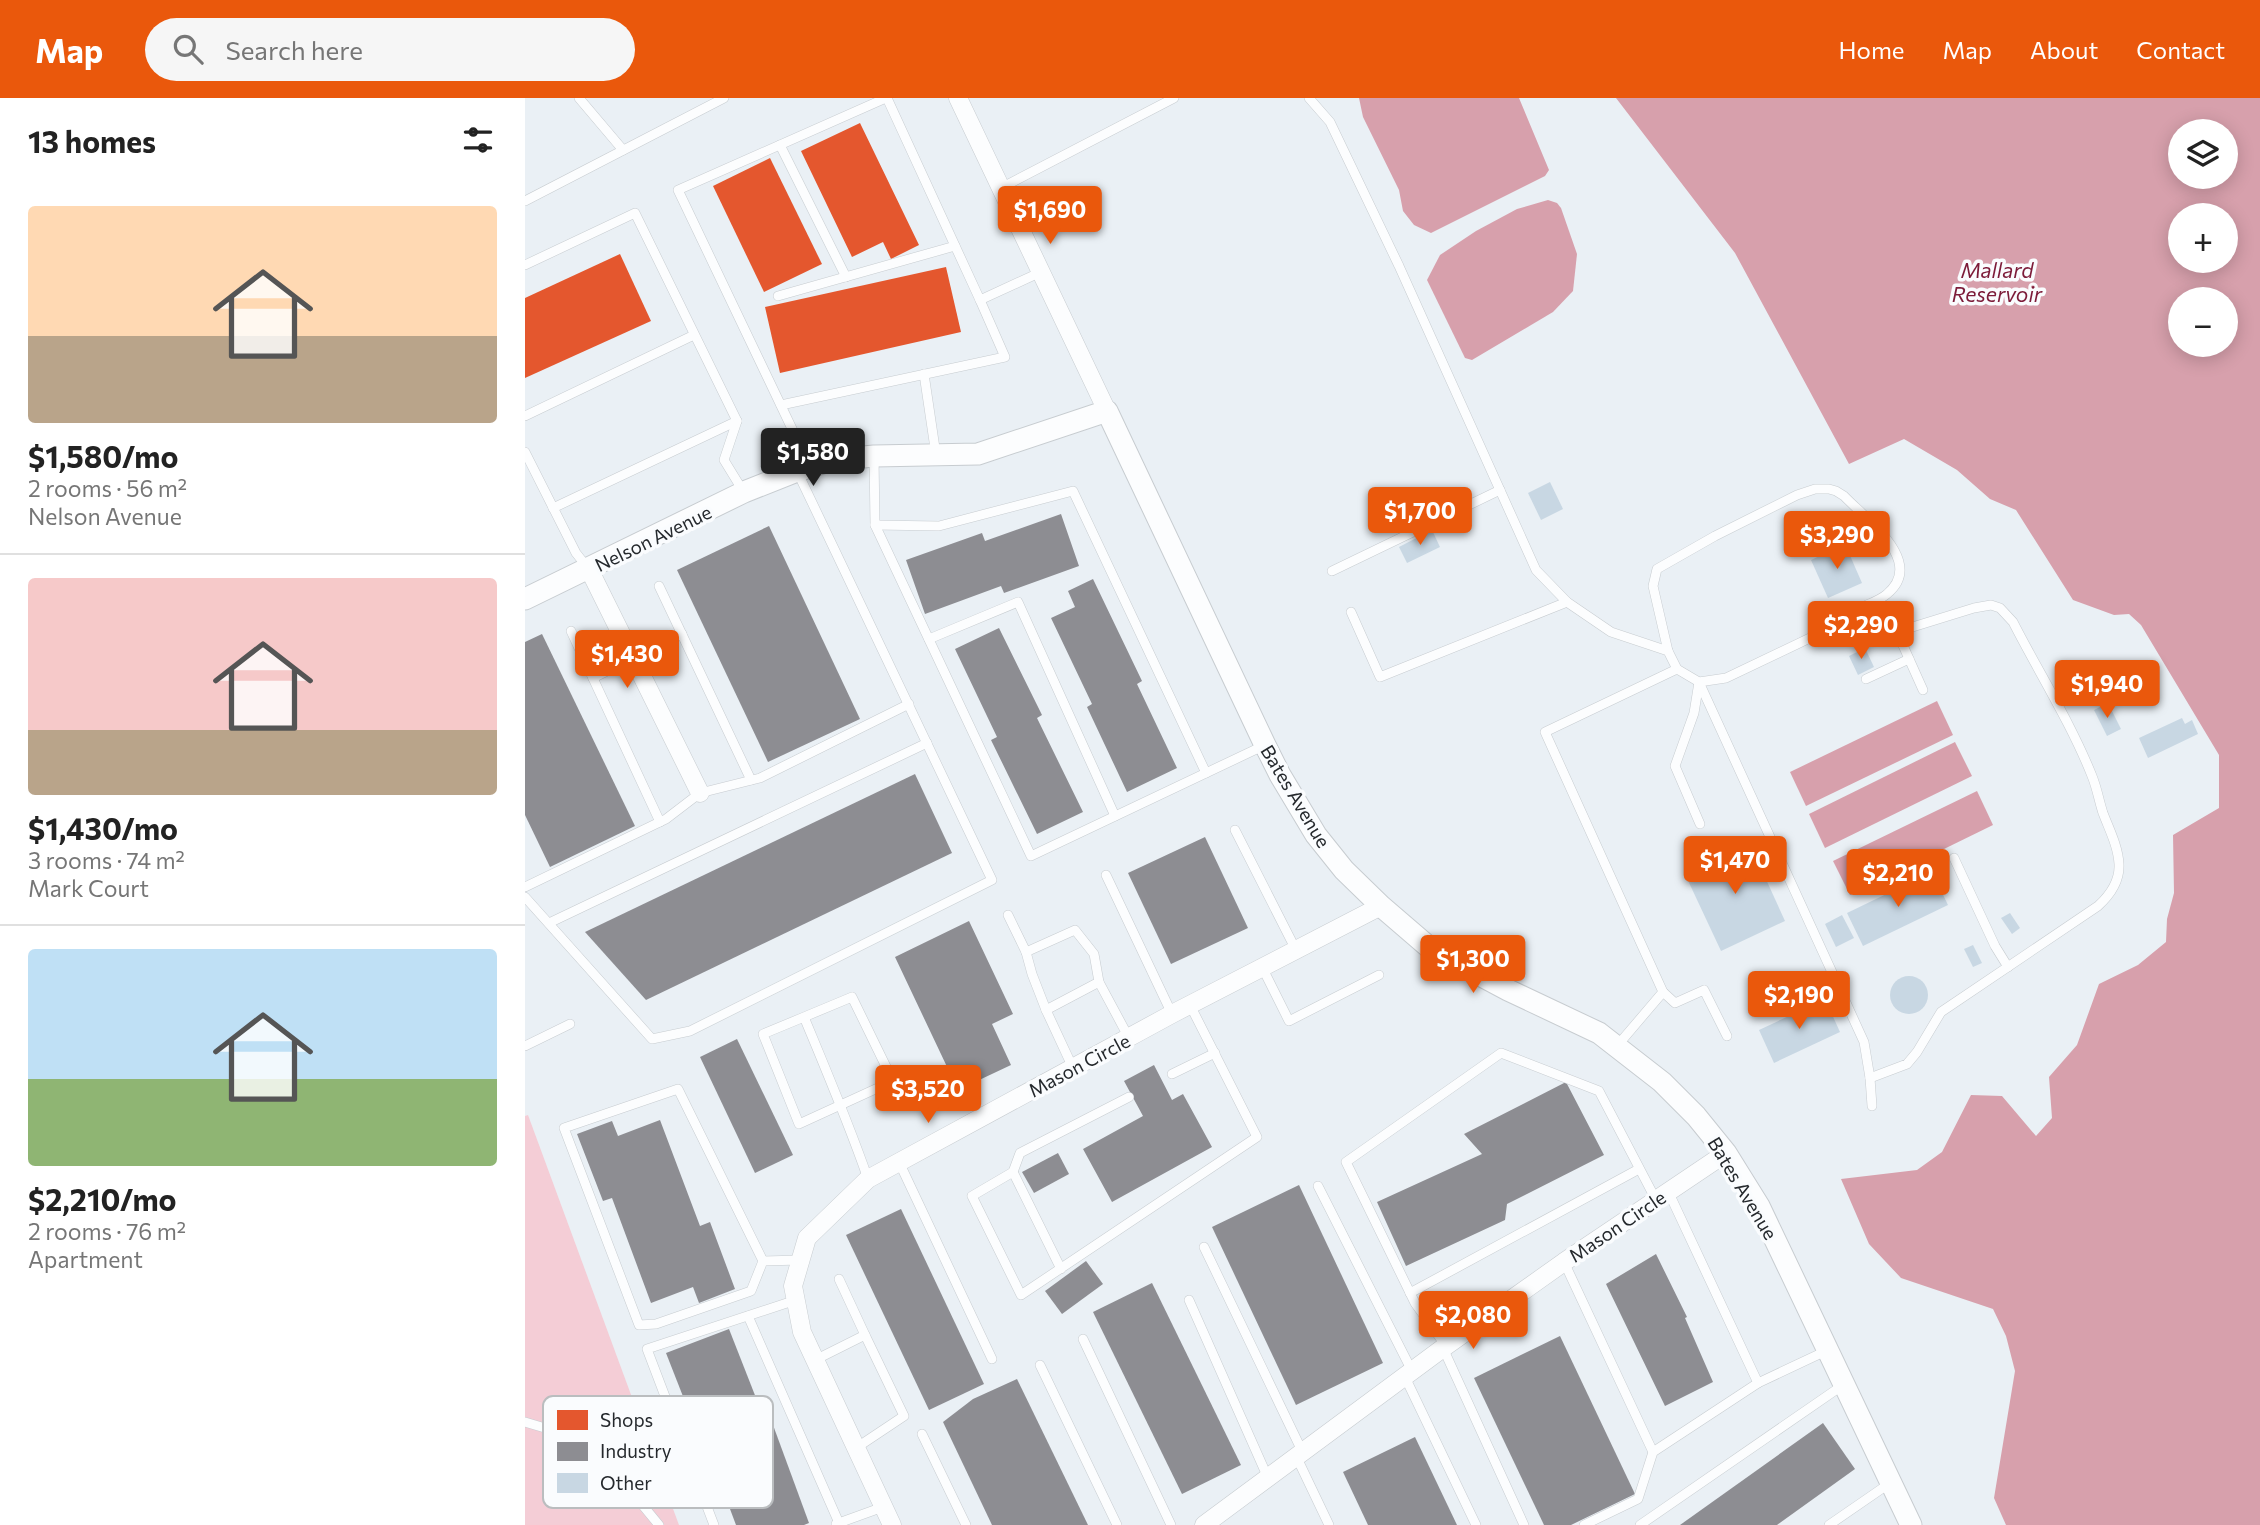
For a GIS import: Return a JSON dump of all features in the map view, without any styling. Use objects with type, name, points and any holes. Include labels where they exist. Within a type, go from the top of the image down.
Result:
[{"type":"street","name":"Bates Avenue","points":[[958,98],[1265,745],[1316,835],[1344,870],[1381,906],[1431,948],[1488,980],[1599,1033],[1662,1082],[1696,1116],[1726,1153],[1759,1206],[1911,1525]]},
{"type":"street","name":"Nelson Avenue","points":[[525,599],[744,492],[797,471],[832,460],[874,456],[978,454],[1107,411]]},
{"type":"street","points":[[589,569],[700,793]]},
{"type":"street","name":"Mason Circle","points":[[892,1525],[802,1332],[793,1286],[807,1238],[868,1179],[1190,1004],[1381,906]]},
{"type":"street","name":"Mason Circle","points":[[1204,1525],[1444,1347],[1726,1153]]},
{"type":"lane","points":[[579,98],[623,150]]},
{"type":"lane","points":[[525,201],[724,98]]},
{"type":"lane","points":[[525,897],[652,1039],[690,1031],[992,880],[797,471],[795,435],[678,190],[887,98],[1005,357],[781,405]]},
{"type":"lane","points":[[1001,188],[1174,98]]},
{"type":"lane","points":[[1309,98],[1330,122],[1536,570],[1567,602],[1611,632],[1668,651]]},
{"type":"lane","points":[[780,145],[846,277]]},
{"type":"lane","points":[[525,265],[635,213],[737,421],[724,460],[744,492]]},
{"type":"lane","points":[[778,296],[955,246]]},
{"type":"lane","points":[[980,300],[1041,272]]},
{"type":"lane","points":[[525,416],[694,335]]},
{"type":"lane","points":[[924,374],[936,455]]},
{"type":"lane","points":[[553,508],[737,421]]},
{"type":"lane","points":[[525,452],[576,553],[589,569]]},
{"type":"lane","points":[[874,456],[875,525],[1031,856],[1265,745]]},
{"type":"lane","points":[[1699,682],[1726,678],[1837,625],[1851,612],[1885,596],[1897,585],[1901,573],[1900,560],[1893,547],[1844,496],[1836,491],[1815,489],[1726,530],[1657,569],[1653,586],[1668,651],[1677,669],[1699,682],[1864,1042],[1871,1106]]},
{"type":"lane","points":[[1332,571],[1500,490]]},
{"type":"lane","points":[[875,525],[939,526],[1073,491],[1206,773]]},
{"type":"lane","points":[[659,586],[751,780]]},
{"type":"lane","points":[[929,639],[1018,602],[1115,816]]},
{"type":"lane","points":[[1351,612],[1380,677],[1567,602]]},
{"type":"lane","points":[[1837,625],[1856,638],[1877,638],[1983,605],[2000,608],[2013,622],[2071,730],[2093,778],[2119,866],[2116,883],[2109,896],[2098,906],[1941,1012],[1907,1064],[1870,1078]]},
{"type":"lane","points":[[571,631],[660,822]]},
{"type":"lane","points":[[1897,632],[1923,690]]},
{"type":"lane","points":[[593,678],[682,634]]},
{"type":"lane","points":[[1867,678],[1909,659]]},
{"type":"lane","points":[[1677,669],[1545,732],[1663,992],[1675,1003],[1704,990],[1727,1036]]},
{"type":"lane","points":[[1699,682],[1693,713],[1675,766],[1700,824]]},
{"type":"lane","points":[[525,887],[660,822],[700,793],[760,778],[909,704]]},
{"type":"lane","points":[[549,923],[927,743]]},
{"type":"lane","points":[[1235,830],[1296,950]]},
{"type":"lane","points":[[1954,858],[1995,946],[2008,967]]},
{"type":"lane","points":[[1106,875],[1172,1014]]},
{"type":"lane","points":[[1008,915],[1026,952],[1046,1010],[1073,1068]]},
{"type":"lane","points":[[1026,952],[1075,930],[1094,954],[1099,982],[1129,1038]]},
{"type":"lane","points":[[1262,967],[1289,1021],[1378,975]]},
{"type":"lane","points":[[1046,1010],[1099,982]]},
{"type":"lane","points":[[1616,1047],[1663,992]]},
{"type":"lane","points":[[852,997],[893,1081],[841,1105],[799,1124],[763,1034],[852,997]]},
{"type":"lane","points":[[1129,1097],[1020,1153],[1013,1172],[972,1196],[1021,1295],[1257,1137],[1190,1004]]},
{"type":"lane","points":[[804,1017],[868,1179]]},
{"type":"lane","points":[[525,1046],[570,1024]]},
{"type":"lane","points":[[1524,1525],[1444,1347],[1415,1304],[1346,1162],[1501,1053],[1599,1091],[1639,1169],[1662,1195],[1758,1383]]},
{"type":"lane","points":[[1172,1074],[1215,1054]]},
{"type":"lane","points":[[678,1089],[764,1261],[751,1290],[656,1324],[639,1325],[563,1128],[678,1089]]},
{"type":"lane","points":[[899,1162],[992,1359]]},
{"type":"lane","points":[[1410,1293],[1639,1169]]},
{"type":"lane","points":[[1013,1172],[1061,1269]]},
{"type":"lane","points":[[1318,1186],[1408,1374],[1476,1525]]},
{"type":"lane","points":[[1204,1247],[1300,1455],[1329,1525]]},
{"type":"lane","points":[[764,1261],[801,1260]]},
{"type":"lane","points":[[1564,1262],[1653,1452]]},
{"type":"lane","points":[[839,1279],[904,1416],[856,1448]]},
{"type":"lane","points":[[665,1396],[647,1349],[796,1300]]},
{"type":"lane","points":[[1189,1300],[1268,1478]]},
{"type":"lane","points":[[748,1316],[837,1524],[883,1507]]},
{"type":"lane","points":[[815,1360],[865,1335]]},
{"type":"lane","points":[[1083,1339],[1171,1525]]},
{"type":"lane","points":[[1584,1525],[1638,1499],[1653,1452],[1758,1383],[1828,1350]]},
{"type":"lane","points":[[1040,1365],[1118,1525]]},
{"type":"lane","points":[[1640,1525],[1843,1384]]},
{"type":"lane","points":[[525,1422],[543,1427]]},
{"type":"lane","points":[[922,1434],[965,1525]]},
{"type":"lane","points":[[1829,1525],[1890,1483]]},
{"type":"lane","points":[[645,1508],[659,1525]]},
{"type":"lane","points":[[708,1508],[714,1525]]},
{"type":"shaded area","points":[[528,1115],[631,1396],[543,1396],[543,1508],[673,1508],[679,1525],[525,1525],[525,1116]]},
{"type":"water","points":[[1359,98],[1519,98],[1549,170],[1545,176],[1431,233],[1414,225],[1403,211],[1399,190],[1363,117]]},
{"type":"water","name":"Mallard Reservoir","points":[[1616,98],[2260,98],[2260,1525],[2006,1525],[1994,1498],[2015,1371],[2006,1336],[1993,1309],[1901,1278],[1869,1244],[1841,1179],[1917,1170],[1942,1152],[1971,1095],[2002,1096],[2036,1136],[2052,1118],[2049,1077],[2077,1045],[2099,984],[2138,965],[2166,942],[2167,919],[2174,893],[2173,835],[2219,808],[2219,755],[2141,625],[2129,614],[2114,615],[2073,600],[2016,510],[1990,499],[1957,470],[1904,439],[1849,464],[1735,253]]},
{"type":"water","points":[[1548,200],[1557,203],[1561,208],[1577,254],[1573,291],[1553,312],[1472,360],[1465,358],[1427,280],[1440,255],[1476,231],[1517,209]]},
{"type":"water","points":[[1937,701],[1953,735],[1806,806],[1790,772]]},
{"type":"water","points":[[1955,742],[1972,776],[1825,848],[1809,814]]},
{"type":"water","points":[[1977,791],[1993,825],[1850,895],[1833,861]]},
{"type":"building: Shops","points":[[860,123],[919,245],[891,259],[883,242],[852,257],[801,151]]},
{"type":"building: Shops","points":[[770,158],[822,264],[764,292],[713,186]]},
{"type":"building: Shops","points":[[620,254],[651,321],[525,378],[525,298]]},
{"type":"building: Shops","points":[[946,267],[961,332],[780,373],[765,307]]},
{"type":"building: Industry","points":[[1061,514],[1079,566],[1004,593],[1001,586],[925,614],[906,560],[982,533],[985,541]]},
{"type":"building: Industry","points":[[769,526],[860,719],[768,762],[677,570]]},
{"type":"building: Industry","points":[[1093,579],[1142,681],[1137,684],[1177,768],[1127,792],[1087,707],[1092,704],[1051,618],[1075,607],[1068,591]]},
{"type":"building: Industry","points":[[999,628],[1042,715],[1037,718],[1083,812],[1037,834],[991,740],[997,737],[955,649]]},
{"type":"building: Industry","points":[[542,634],[635,826],[550,867],[525,815],[525,642]]},
{"type":"building: Industry","points":[[915,774],[952,853],[646,1000],[585,932]]},
{"type":"building: Industry","points":[[1205,837],[1248,928],[1171,964],[1128,873]]},
{"type":"building: Industry","points":[[969,921],[1013,1014],[992,1024],[1011,1065],[958,1090],[895,957]]},
{"type":"building: Industry","points":[[737,1039],[793,1155],[755,1173],[700,1057]]},
{"type":"building: Industry","points":[[1154,1065],[1172,1100],[1183,1094],[1212,1147],[1112,1202],[1083,1149],[1143,1116],[1124,1081]]},
{"type":"building: Industry","points":[[1566,1082],[1604,1155],[1507,1204],[1505,1220],[1406,1266],[1377,1202],[1482,1154],[1464,1134]]},
{"type":"building: Industry","points":[[660,1120],[700,1226],[710,1222],[735,1289],[699,1303],[693,1287],[651,1303],[612,1198],[603,1201],[577,1134],[612,1121],[618,1136]]},
{"type":"building: Industry","points":[[1058,1153],[1069,1174],[1034,1193],[1022,1172]]},
{"type":"building: Industry","points":[[1299,1185],[1383,1363],[1296,1405],[1212,1227]]},
{"type":"building: Industry","points":[[901,1209],[984,1384],[929,1410],[846,1235]]},
{"type":"building: Industry","points":[[1656,1254],[1687,1317],[1685,1318],[1713,1382],[1665,1406],[1606,1284]]},
{"type":"building: Industry","points":[[1086,1261],[1103,1284],[1062,1314],[1045,1291]]},
{"type":"building: Industry","points":[[1152,1283],[1241,1465],[1182,1494],[1093,1312]]},
{"type":"building: Industry","points":[[729,1329],[755,1396],[683,1396],[666,1353]]},
{"type":"building: Industry","points":[[1560,1336],[1635,1494],[1571,1525],[1544,1525],[1474,1378]]},
{"type":"building: Industry","points":[[1017,1379],[1088,1525],[992,1525],[943,1422],[973,1399]]},
{"type":"building: Industry","points":[[1823,1423],[1855,1469],[1777,1525],[1680,1525]]},
{"type":"building: Industry","points":[[773,1425],[809,1523],[736,1525],[730,1508],[773,1508]]},
{"type":"building: Industry","points":[[1415,1437],[1457,1525],[1368,1525],[1343,1472]]},
{"type":"building: Other","points":[[1550,482],[1563,509],[1541,520],[1528,493]]},
{"type":"building: Other","points":[[1432,530],[1440,547],[1407,563],[1399,547]]},
{"type":"building: Other","points":[[1845,544],[1862,583],[1828,598],[1811,560]]},
{"type":"building: Other","points":[[1865,648],[1874,667],[1858,675],[1849,656]]},
{"type":"building: Other","points":[[2108,703],[2121,729],[2107,736],[2094,710]]},
{"type":"building: Other","points":[[2182,718],[2185,724],[2192,720],[2198,734],[2148,758],[2139,738]]},
{"type":"building: Other","points":[[1749,842],[1785,921],[1721,951],[1684,872]]},
{"type":"building: Other","points":[[1932,872],[1948,905],[1863,946],[1847,913]]},
{"type":"building: Other","points":[[2010,913],[2020,928],[2012,934],[2001,918]]},
{"type":"building: Other","points":[[1842,915],[1854,938],[1836,947],[1825,924]]},
{"type":"building: Other","points":[[1973,945],[1982,963],[1973,967],[1964,949]]},
{"type":"building: Other","points":[[1909,976],[1922,982],[1928,995],[1922,1008],[1909,1014],[1896,1008],[1890,995],[1896,982]]},
{"type":"building: Other","points":[[1825,999],[1840,1032],[1774,1063],[1759,1030]]}]
